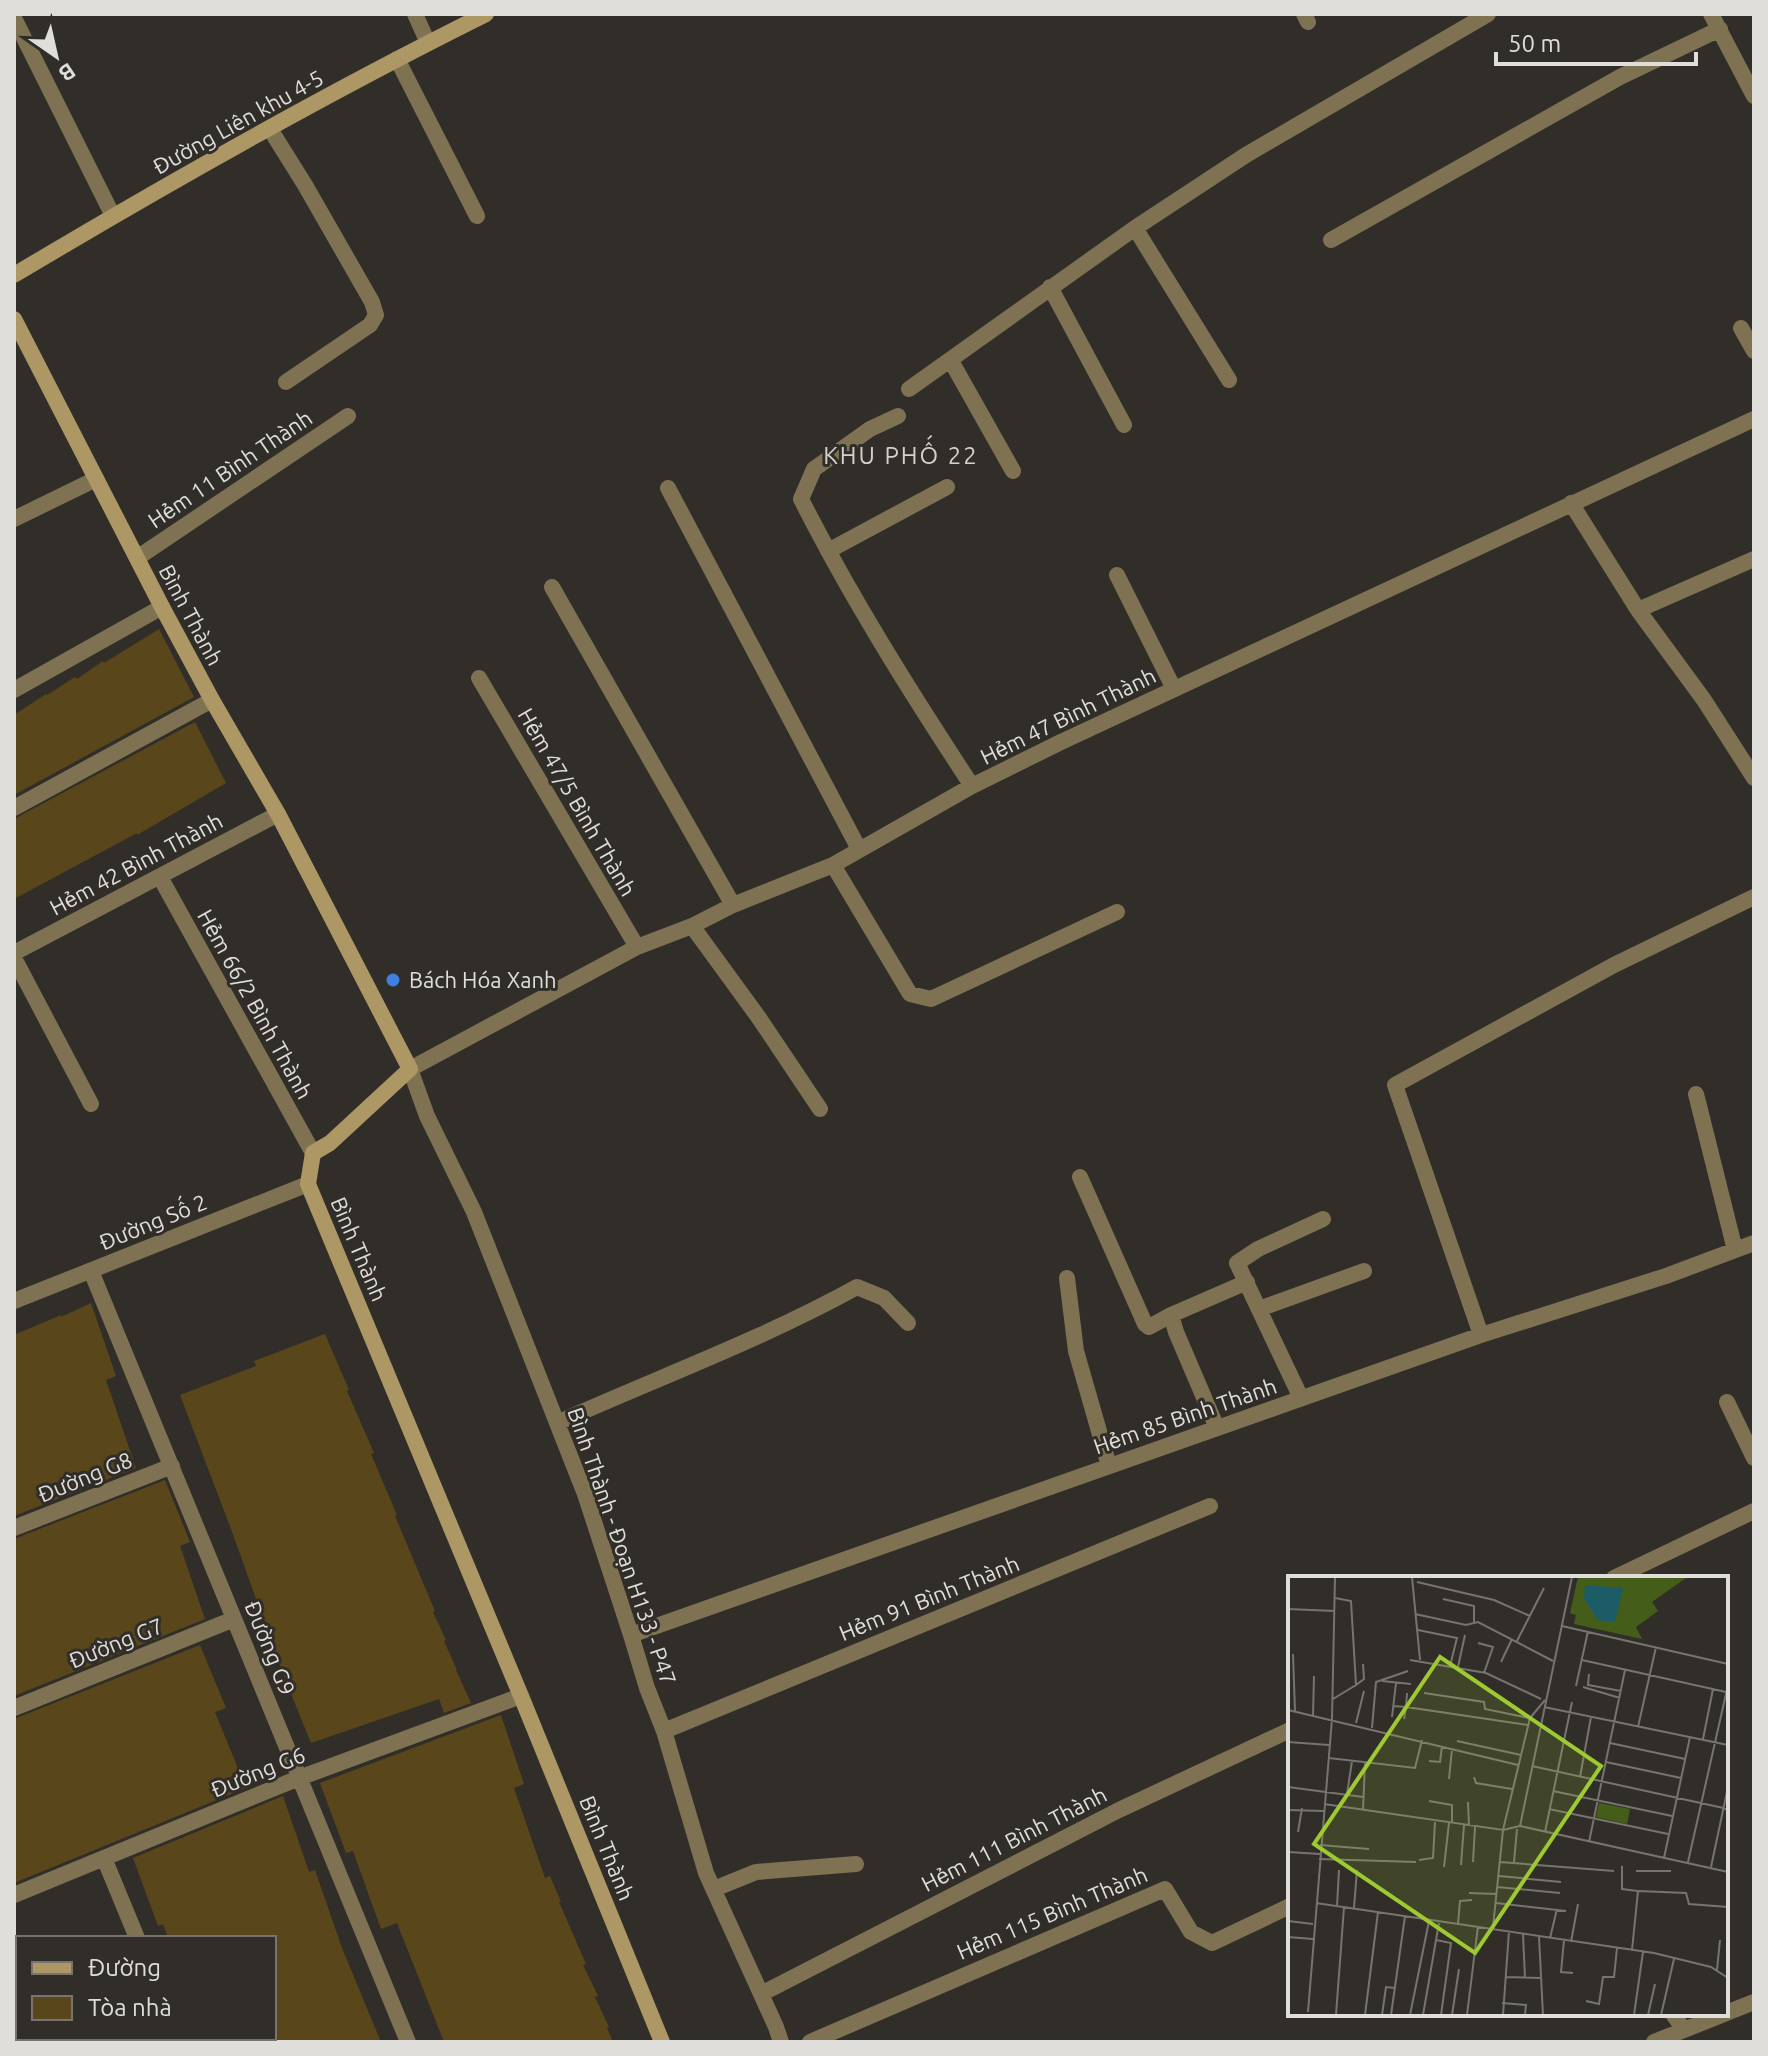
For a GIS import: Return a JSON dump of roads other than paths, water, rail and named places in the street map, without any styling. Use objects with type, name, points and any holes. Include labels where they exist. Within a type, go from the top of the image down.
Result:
[{"type":"street","points":[[415,14],[428,43]]},
{"type":"street","name":"Đường Liên khu 4-5","points":[[14,275],[270,129],[486,14]]},
{"type":"street","points":[[909,389],[1050,287],[1246,155],[1488,14]]},
{"type":"street","points":[[14,18],[113,216]]},
{"type":"street","points":[[1331,240],[1715,22],[1754,96]]},
{"type":"street","points":[[397,59],[477,216]]},
{"type":"street","points":[[270,129],[372,302],[376,315],[370,325],[286,382]]},
{"type":"street","points":[[1135,228],[1229,380]]},
{"type":"street","points":[[1050,287],[1124,425]]},
{"type":"street","name":"Bình Thành","points":[[14,319],[162,607],[278,814],[410,1069]]},
{"type":"street","points":[[1741,328],[1754,351]]},
{"type":"street","points":[[951,361],[1013,471]]},
{"type":"street","name":"Hẻm 11 Bình Thành","points":[[137,558],[348,416]]},
{"type":"street","points":[[898,416],[870,429],[814,469],[801,499],[918,704],[972,786]]},
{"type":"street","name":"Hẻm 47 Bình Thành","points":[[410,1069],[637,947],[833,865],[972,786],[1754,419]]},
{"type":"street","points":[[14,519],[96,479]]},
{"type":"street","points":[[828,551],[947,487]]},
{"type":"street","points":[[668,488],[859,849]]},
{"type":"street","points":[[1571,503],[1638,610],[1704,700],[1754,778]]},
{"type":"street","points":[[1638,610],[1754,559]]},
{"type":"street","points":[[1117,575],[1174,689]]},
{"type":"street","points":[[552,587],[733,905]]},
{"type":"street","points":[[14,690],[162,607]]},
{"type":"street","name":"Hẻm 47/5 Bình Thành","points":[[479,678],[637,947]]},
{"type":"street","points":[[14,808],[212,700]]},
{"type":"street","name":"Hẻm 42 Bình Thành","points":[[14,956],[278,814]]},
{"type":"street","points":[[833,865],[910,994],[931,999],[1117,912]]},
{"type":"street","name":"Hẻm 66/2 Bình Thành","points":[[160,877],[313,1153]]},
{"type":"street","points":[[1481,1335],[1395,1085],[1614,965],[1754,897]]},
{"type":"street","points":[[692,926],[820,1109]]},
{"type":"street","points":[[14,956],[91,1104]]},
{"type":"street","points":[[313,1153],[330,1143],[410,1069]]},
{"type":"street","name":"Bình Thành - Đoạn H133 - P47","points":[[410,1069],[427,1116],[474,1212],[585,1494],[647,1688],[664,1731],[706,1873],[781,2042]]},
{"type":"street","points":[[1696,1094],[1735,1250]]},
{"type":"street","name":"Bình Thành","points":[[313,1153],[308,1184],[662,2042]]},
{"type":"street","points":[[1080,1177],[1149,1327],[1247,1282]]},
{"type":"street","name":"Đường Số 2","points":[[14,1301],[308,1184]]},
{"type":"street","points":[[1301,1398],[1237,1263],[1258,1249],[1323,1219]]},
{"type":"street","name":"Hẻm 85 Bình Thành","points":[[631,1635],[1481,1335],[1666,1276],[1754,1243]]},
{"type":"street","name":"Đường G9","points":[[91,1271],[408,2042]]},
{"type":"street","points":[[1259,1309],[1364,1271]]},
{"type":"street","points":[[1067,1278],[1076,1351],[1109,1466]]},
{"type":"street","points":[[557,1423],[755,1338],[857,1287],[884,1298],[908,1323]]},
{"type":"street","points":[[1171,1315],[1217,1428]]},
{"type":"street","points":[[1727,1402],[1754,1458]]},
{"type":"street","name":"Đường G8","points":[[14,1528],[172,1466]]},
{"type":"street","name":"Hẻm 91 Bình Thành","points":[[664,1731],[1210,1506]]},
{"type":"street","points":[[1618,1576],[1754,1511]]},
{"type":"street","name":"Đường G7","points":[[14,1708],[234,1619]]},
{"type":"street","name":"Đường G6","points":[[14,1895],[299,1778],[521,1696]]},
{"type":"street","name":"Hẻm 111 Bình Thành","points":[[761,1994],[1119,1810],[1288,1731]]},
{"type":"street","points":[[104,1858],[136,1936]]},
{"type":"street","points":[[714,1889],[756,1872],[856,1864]]},
{"type":"street","name":"Hẻm 115 Bình Thành","points":[[810,2042],[1165,1889],[1191,1932],[1212,1943],[1288,1907]]},
{"type":"street","points":[[1728,2013],[1754,2002]]},
{"type":"street","points":[[1674,2016],[1684,2030]]},
{"type":"street","points":[[1654,2042],[1720,2016]]},
{"type":"place","name":"Bách Hóa Xanh","points":[[393,980]]},
{"type":"district","name":"KHU PHỐ 22","points":[[901,456]]}]
